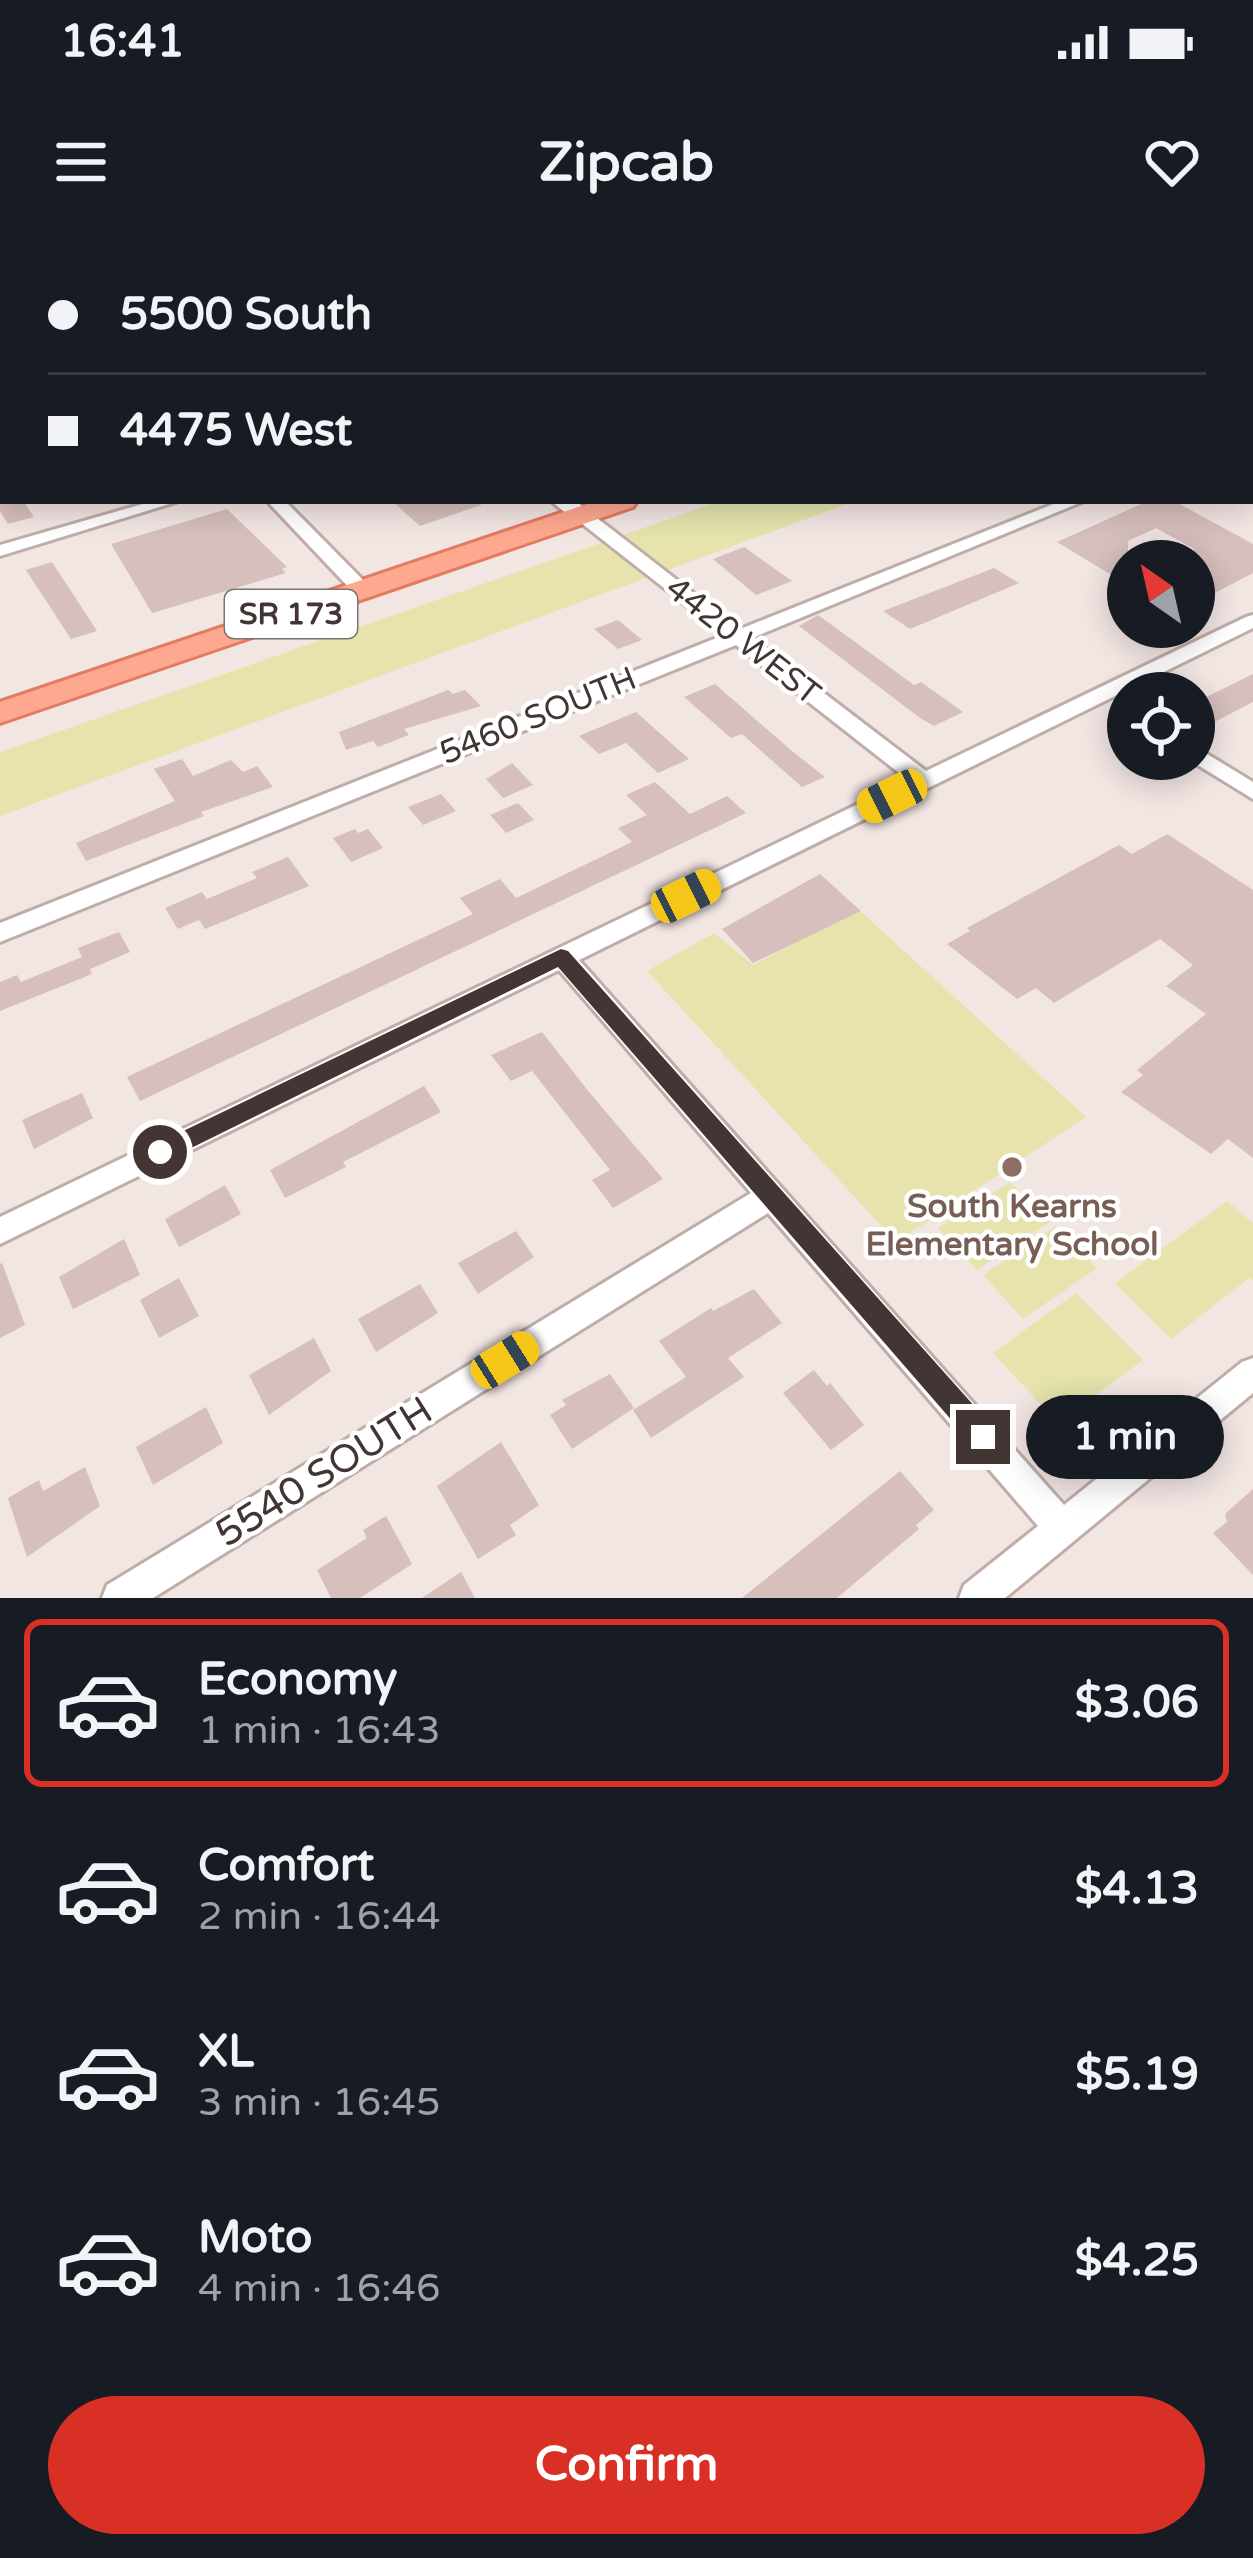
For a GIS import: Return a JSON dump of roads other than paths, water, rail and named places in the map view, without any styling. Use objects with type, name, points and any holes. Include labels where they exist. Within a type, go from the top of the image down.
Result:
[{"type":"main road","name":"SR 173","points":[[0,713],[362,590],[572,508]]},
{"type":"street","points":[[0,551],[161,504]]},
{"type":"street","points":[[278,504],[362,590]]},
{"type":"street","name":"5460 SOUTH","points":[[0,933],[1068,504]]},
{"type":"street","name":"4420 WEST","points":[[572,508],[924,781]]},
{"type":"street","points":[[0,1231],[1253,621]]},
{"type":"street","points":[[1103,694],[1107,697]]},
{"type":"street","points":[[1215,767],[1253,792]]},
{"type":"street","points":[[561,956],[1062,1528]]},
{"type":"street","name":"5540 SOUTH","points":[[120,1598],[772,1196]]},
{"type":"street","points":[[977,1598],[1253,1373]]},
{"type":"place","name":"South Kearns Elementary School","points":[[1012,1167]]}]
